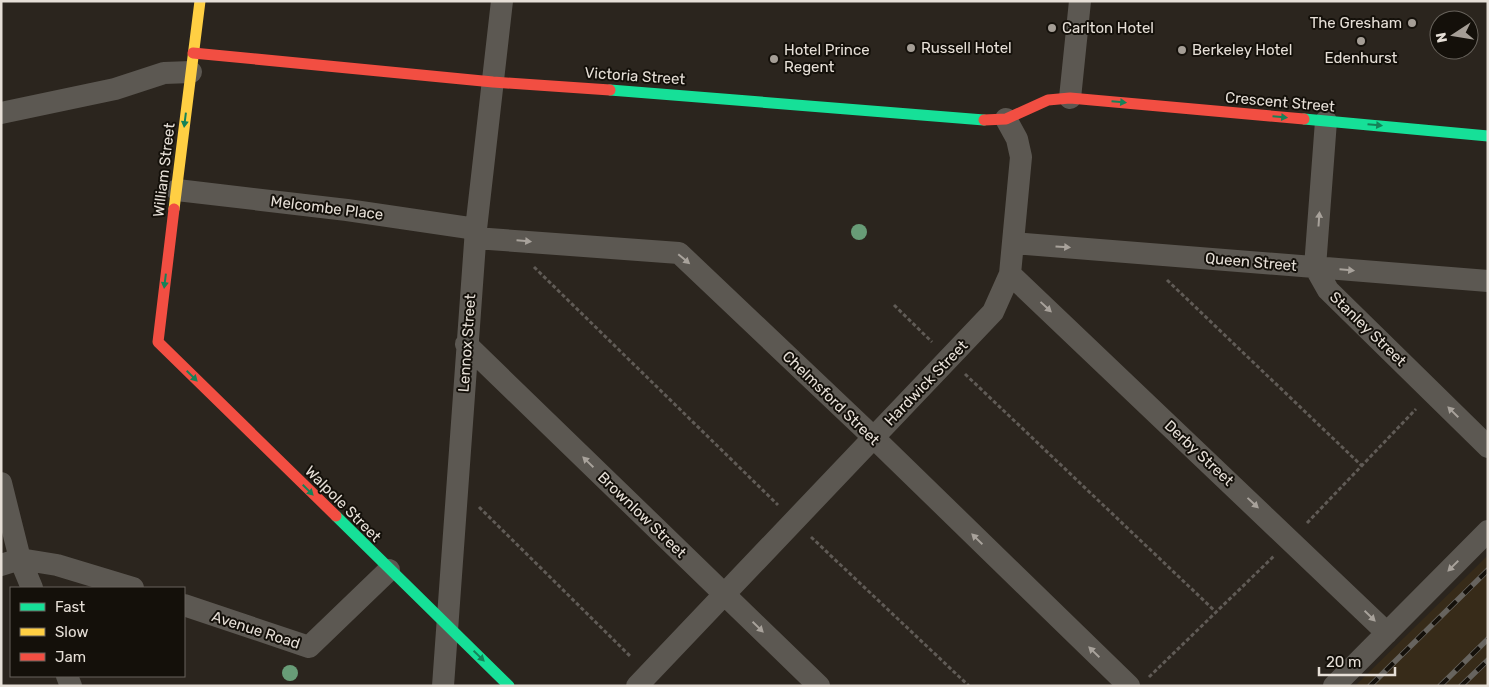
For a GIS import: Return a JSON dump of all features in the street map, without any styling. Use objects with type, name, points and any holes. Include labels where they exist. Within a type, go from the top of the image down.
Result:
[{"type":"street","name":"William Street","points":[[158,342],[200,1]]},
{"type":"street","name":"Lennox Street","points":[[443,686],[458,486],[466,344],[476,233],[502,1]]},
{"type":"street","points":[[1070,98],[1080,1]]},
{"type":"street","name":"Victoria Street","points":[[192,62],[768,101],[995,121],[1006,119],[1048,100],[1070,98]]},
{"type":"street","points":[[1,114],[115,88],[192,62]]},
{"type":"street","name":"Crescent Street","points":[[1070,98],[1488,136]]},
{"type":"street","name":"Hardwick Street","points":[[643,680],[723,593],[993,312],[1010,274],[1021,157],[1017,139],[1006,119]]},
{"type":"street","points":[[1315,267],[1326,121]]},
{"type":"street","name":"Melcombe Place","points":[[177,190],[348,210],[476,233]]},
{"type":"street","name":"Chelmsford Street","points":[[476,233],[679,253],[873,437],[1129,686]]},
{"type":"street","name":"Queen Street","points":[[1014,244],[1488,281]]},
{"type":"street","name":"Stanley Street","points":[[1315,267],[1328,290],[1488,446]]},
{"type":"street","name":"Derby Street","points":[[1010,274],[1387,633]]},
{"type":"street","name":"Walpole Street","points":[[158,342],[509,686]]},
{"type":"street","name":"Brownlow Street","points":[[466,344],[819,686]]},
{"type":"street","points":[[1,483],[11,562],[31,587]]},
{"type":"street","points":[[1334,686],[1488,532]]},
{"type":"street","points":[[11,562],[56,565],[129,587]]},
{"type":"street","name":"Avenue Road","points":[[185,605],[310,647],[389,570]]},
{"type":"path","points":[[534,267],[793,520],[970,686]]},
{"type":"path","points":[[1167,279],[1362,466]]},
{"type":"path","points":[[894,305],[1217,613]]},
{"type":"path","points":[[458,486],[643,680]]},
{"type":"shaded area","points":[[1488,555],[1488,686],[1355,686],[1473,570]]},
{"type":"railway","points":[[1370,686],[1488,570]]},
{"type":"railway","points":[[1440,686],[1488,639]]},
{"type":"railway","points":[[1461,686],[1488,660]]},
{"type":"traffic: fast","points":[[610,90],[984,120]]},
{"type":"traffic: fast","points":[[1304,119],[1488,136]]},
{"type":"traffic: fast","points":[[336,516],[509,686]]},
{"type":"traffic: slow","points":[[174,209],[200,1]]},
{"type":"traffic: jam","points":[[193,53],[493,82],[610,90]]},
{"type":"traffic: jam","points":[[984,120],[1006,119],[1048,100],[1070,98],[1304,119]]},
{"type":"traffic: jam","points":[[174,209],[158,342],[336,516]]},
{"type":"place","name":"The Gresham","points":[[1412,23]]},
{"type":"place","name":"Carlton Hotel","points":[[1052,28]]},
{"type":"place","name":"Edenhurst","points":[[1361,41]]},
{"type":"place","name":"Russell Hotel","points":[[911,48]]},
{"type":"place","name":"Berkeley Hotel","points":[[1182,50]]},
{"type":"place","name":"Hotel Prince Regent","points":[[774,59]]}]
